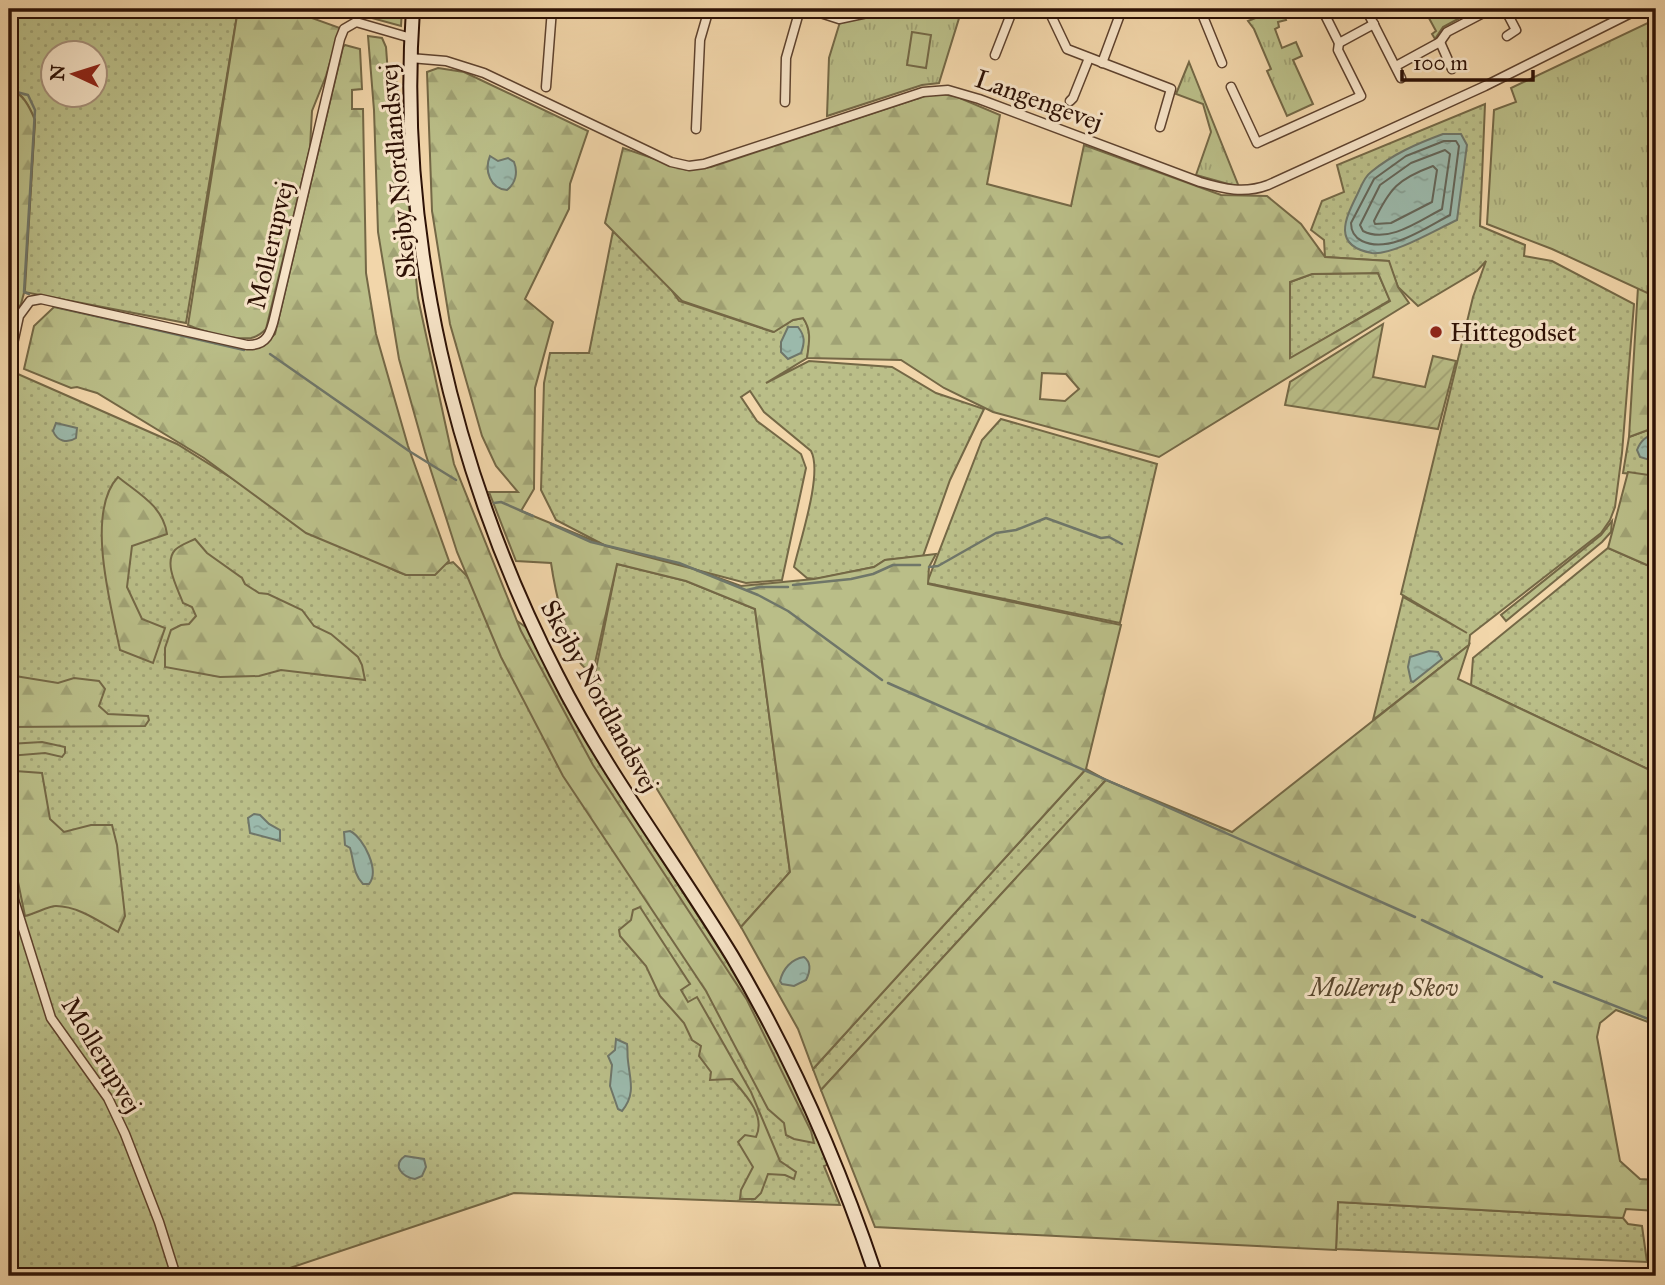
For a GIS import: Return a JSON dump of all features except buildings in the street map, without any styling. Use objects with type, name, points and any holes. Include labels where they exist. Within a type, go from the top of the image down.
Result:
[{"type":"street","name":"Skejby Nordlandsvej","points":[[413,9],[410,58],[412,140],[426,272],[443,360],[462,436],[497,541],[528,616],[583,723],[763,1010],[825,1139],[876,1276]]},
{"type":"street","points":[[546,87],[552,9]]},
{"type":"street","points":[[696,129],[699,40],[709,9]]},
{"type":"street","points":[[785,102],[787,50],[800,9]]},
{"type":"street","points":[[810,9],[839,19],[886,9]]},
{"type":"street","points":[[995,55],[1013,9]]},
{"type":"street","points":[[1048,9],[1067,49],[1171,89],[1160,127]]},
{"type":"street","points":[[1102,63],[1122,9]]},
{"type":"street","points":[[1200,9],[1222,63]]},
{"type":"street","points":[[1231,87],[1257,143],[1361,96],[1338,50],[1339,43],[1322,9]]},
{"type":"street","points":[[1366,9],[1401,78]]},
{"type":"street","points":[[1396,66],[1440,42],[1447,32],[1491,9]]},
{"type":"street","points":[[1505,9],[1516,30],[1507,36]]},
{"type":"street","name":"Langengevej","points":[[410,58],[463,65],[662,158],[689,166],[704,164],[923,92],[948,90],[979,99],[1200,182],[1227,190],[1247,191],[1268,185],[1485,86],[1639,9]]},
{"type":"street","name":"Mollerupvej","points":[[9,362],[19,316],[30,301],[41,299],[247,345],[256,346],[265,342],[275,316],[340,39],[349,24],[361,23],[411,38]]},
{"type":"street","points":[[1339,43],[1374,24]]},
{"type":"street","points":[[1440,42],[1452,69]]},
{"type":"street","points":[[1070,101],[1089,58]]},
{"type":"street","name":"Mollerupvej","points":[[9,850],[14,900],[51,1018],[108,1098],[159,1222],[176,1276]]},
{"type":"green space","points":[[9,9],[238,9],[186,323],[24,292],[35,120],[25,100],[9,87]]},
{"type":"green space","points":[[238,9],[287,9],[340,28],[312,111],[310,148],[266,329],[251,338],[219,335],[188,325]]},
{"type":"green space","points":[[339,9],[402,9],[401,26]]},
{"type":"green space","points":[[900,9],[960,9],[939,83],[922,85],[827,116],[829,58],[840,22]]},
{"type":"green space","points":[[1282,9],[1286,20],[1278,22],[1279,27],[1275,29],[1282,48],[1296,42],[1302,56],[1293,60],[1313,104],[1287,116],[1267,71],[1271,69],[1248,21]]},
{"type":"green space","points":[[1424,9],[1453,9],[1458,19],[1443,27],[1435,39],[1432,34],[1436,31]]},
{"type":"green space","points":[[1656,19],[1656,297],[1552,249],[1487,224],[1494,110],[1516,102],[1511,88]]},
{"type":"green space","points":[[912,32],[931,35],[926,68],[907,65]]},
{"type":"green space","points":[[368,36],[382,38],[386,47],[388,74],[396,78],[418,298],[454,464],[521,631],[593,765],[747,1000],[811,1131],[814,1143],[786,1135],[784,1123],[768,1109],[706,991],[563,776],[501,657],[457,552],[399,359],[378,232],[374,110]]},
{"type":"green space","points":[[345,45],[360,49],[362,89],[352,90],[352,109],[363,109],[366,273],[376,334],[408,446],[449,561],[435,575],[406,575],[306,533],[204,458],[97,393],[77,387],[71,388],[24,369],[34,326],[54,307],[230,346],[255,346],[275,334]]},
{"type":"green space","points":[[1189,62],[1239,187],[1196,175],[1211,132],[1203,104],[1176,94]]},
{"type":"green space","points":[[438,68],[464,72],[588,131],[570,184],[569,209],[525,299],[553,322],[535,388],[534,489],[521,511],[606,546],[694,569],[741,586],[814,579],[874,567],[885,560],[936,554],[929,567],[928,584],[1121,625],[1086,769],[813,1069],[798,1029],[741,927],[790,872],[755,609],[686,581],[617,564],[593,672],[578,660],[573,648],[563,618],[551,563],[516,561],[489,492],[518,492],[496,466],[482,436],[450,324],[432,211],[427,72]]},
{"type":"green space","points":[[9,88],[25,101],[35,120],[25,289],[21,304],[9,324]]},
{"type":"green space","points":[[925,96],[955,96],[1000,115],[987,184],[1071,206],[1084,145],[1221,195],[1267,196],[1301,224],[1325,257],[1389,261],[1398,287],[1409,303],[1159,457],[993,412],[944,388],[901,360],[807,358],[809,332],[803,318],[793,320],[774,332],[682,301],[605,223],[623,148],[687,170],[711,167]],"holes":[[[1378,273],[1390,301],[1290,358],[1290,282],[1312,274]],[[1042,373],[1066,374],[1079,389],[1065,401],[1040,399]]]},
{"type":"green space","points":[[1485,104],[1480,226],[1525,245],[1524,256],[1552,261],[1634,304],[1615,507],[1601,533],[1470,635],[1469,645],[1373,720],[1403,597],[1467,633],[1401,594],[1473,297],[1486,261],[1477,271],[1418,306],[1398,287],[1388,261],[1325,257],[1324,240],[1311,230],[1322,201],[1344,192],[1337,165]]},
{"type":"green space","points":[[1656,172],[1656,427],[1629,437],[1638,287]]},
{"type":"green space","points":[[613,231],[670,288],[679,301],[773,332],[793,320],[803,318],[809,332],[807,358],[766,383],[809,361],[892,367],[936,393],[984,409],[950,480],[923,556],[885,560],[874,567],[816,579],[807,578],[794,567],[812,491],[814,461],[811,451],[764,412],[750,391],[741,397],[757,421],[801,454],[806,468],[782,580],[746,583],[606,546],[556,520],[541,490],[544,383],[550,353],[589,353]]},
{"type":"green space","points":[[1378,273],[1390,300],[1290,359],[1290,282],[1312,274]]},
{"type":"green space","points":[[1383,324],[1373,377],[1425,387],[1433,356],[1456,361],[1438,429],[1285,405],[1290,382]]},
{"type":"green space","points":[[9,355],[11,371],[177,444],[297,519],[396,571],[406,575],[453,562],[500,609],[527,628],[595,755],[734,972],[781,1058],[830,1164],[824,1166],[840,1205],[514,1193],[266,1276],[9,1276]]},
{"type":"green space","points":[[1001,419],[1157,464],[1120,623],[927,583],[982,440]]},
{"type":"green space","points":[[1656,427],[1656,476],[1623,473],[1629,437]]},
{"type":"green space","points":[[1628,472],[1656,476],[1656,569],[1608,548]]},
{"type":"green space","points":[[118,477],[155,508],[165,524],[167,534],[132,546],[127,587],[142,619],[165,628],[153,663],[120,650],[111,609],[103,560],[103,513],[108,493]]},
{"type":"green space","points":[[1612,521],[1611,532],[1602,542],[1506,621],[1501,615],[1601,535]]},
{"type":"green space","points":[[195,539],[207,553],[242,578],[245,584],[259,593],[268,594],[302,610],[314,626],[331,634],[358,657],[365,680],[281,670],[259,676],[220,677],[165,667],[165,648],[171,630],[189,624],[196,616],[192,607],[183,603],[170,562],[177,548]]},
{"type":"green space","points":[[1608,548],[1656,569],[1656,773],[1471,685],[1473,658]]},
{"type":"green space","points":[[617,564],[686,581],[755,609],[790,872],[741,927],[593,684]]},
{"type":"green space","name":"Mollerup Skov","points":[[1469,645],[1458,679],[1656,773],[1656,1025],[1616,1010],[1600,1023],[1597,1037],[1620,1161],[1640,1179],[1656,1180],[1656,1211],[1626,1209],[1623,1218],[1338,1202],[1336,1250],[875,1227],[821,1090],[1106,780],[1232,832]]},
{"type":"green space","points":[[9,675],[58,683],[74,678],[99,681],[105,689],[99,706],[108,714],[148,716],[149,720],[145,726],[9,727]]},
{"type":"green space","points":[[42,742],[65,747],[65,753],[62,757],[45,753],[9,756],[9,744]]},
{"type":"green space","points":[[1086,769],[1106,780],[821,1090],[813,1069]]},
{"type":"green space","points":[[15,771],[42,773],[50,819],[64,832],[91,825],[112,825],[117,845],[125,916],[118,932],[89,915],[64,907],[53,906],[25,916],[17,877]]},
{"type":"green space","points":[[640,907],[690,984],[681,990],[688,1002],[697,997],[751,1092],[780,1161],[796,1172],[794,1179],[785,1175],[768,1174],[761,1193],[755,1199],[740,1199],[741,1190],[753,1167],[738,1142],[745,1135],[756,1137],[758,1121],[753,1106],[732,1079],[710,1080],[711,1072],[699,1056],[701,1046],[692,1040],[684,1023],[660,996],[646,966],[620,936],[619,930],[631,920],[633,910]]},
{"type":"green space","points":[[1338,1202],[1623,1218],[1628,1224],[1642,1226],[1647,1262],[1336,1249]]},
{"type":"water","points":[[1443,134],[1461,134],[1467,145],[1457,220],[1381,253],[1372,253],[1351,244],[1345,230],[1346,222],[1366,177],[1396,155]]},
{"type":"water","points":[[490,156],[498,161],[508,158],[514,162],[515,177],[507,190],[496,186],[490,178]]},
{"type":"water","points":[[788,327],[798,327],[804,342],[801,353],[788,359],[781,352],[781,342]]},
{"type":"water","points":[[56,423],[77,428],[76,438],[69,441],[60,439],[53,431]]},
{"type":"water","points":[[1656,434],[1656,462],[1640,457],[1637,450],[1640,444],[1647,437]]},
{"type":"water","points":[[1429,651],[1438,652],[1442,659],[1411,681],[1408,667],[1410,657]]},
{"type":"water","points":[[254,814],[260,815],[280,830],[280,841],[250,833],[248,818]]},
{"type":"water","points":[[350,831],[365,847],[372,863],[372,878],[369,884],[363,884],[360,880],[350,848],[345,845],[344,832]]},
{"type":"water","points":[[804,957],[810,968],[806,980],[794,986],[782,984],[781,977],[788,965]]},
{"type":"water","points":[[616,1039],[627,1044],[631,1081],[631,1093],[622,1111],[618,1109],[610,1086],[612,1065],[608,1056],[615,1050]]},
{"type":"water","points":[[405,1156],[424,1159],[426,1167],[422,1176],[415,1179],[400,1170],[399,1164]]},
{"type":"waterway","points":[[9,90],[28,95],[35,110],[24,292],[29,294]]},
{"type":"waterway","points":[[53,306],[244,350]]},
{"type":"waterway","points":[[270,354],[409,451],[456,480]]},
{"type":"waterway","points":[[494,503],[501,502],[533,516]]},
{"type":"waterway","points":[[929,567],[938,566],[996,533],[1016,530],[1046,518],[1101,538],[1109,537],[1122,544]]},
{"type":"waterway","points":[[551,524],[591,542],[679,563],[758,595],[788,611],[882,680]]},
{"type":"waterway","points":[[793,585],[851,579],[873,574],[893,565],[920,565]]},
{"type":"waterway","points":[[747,590],[788,587]]},
{"type":"waterway","points":[[888,683],[1415,917]]},
{"type":"waterway","points":[[1422,920],[1542,977]]},
{"type":"waterway","points":[[1554,982],[1656,1022]]},
{"type":"place","name":"Hittegodset","points":[[1436,332]]}]
